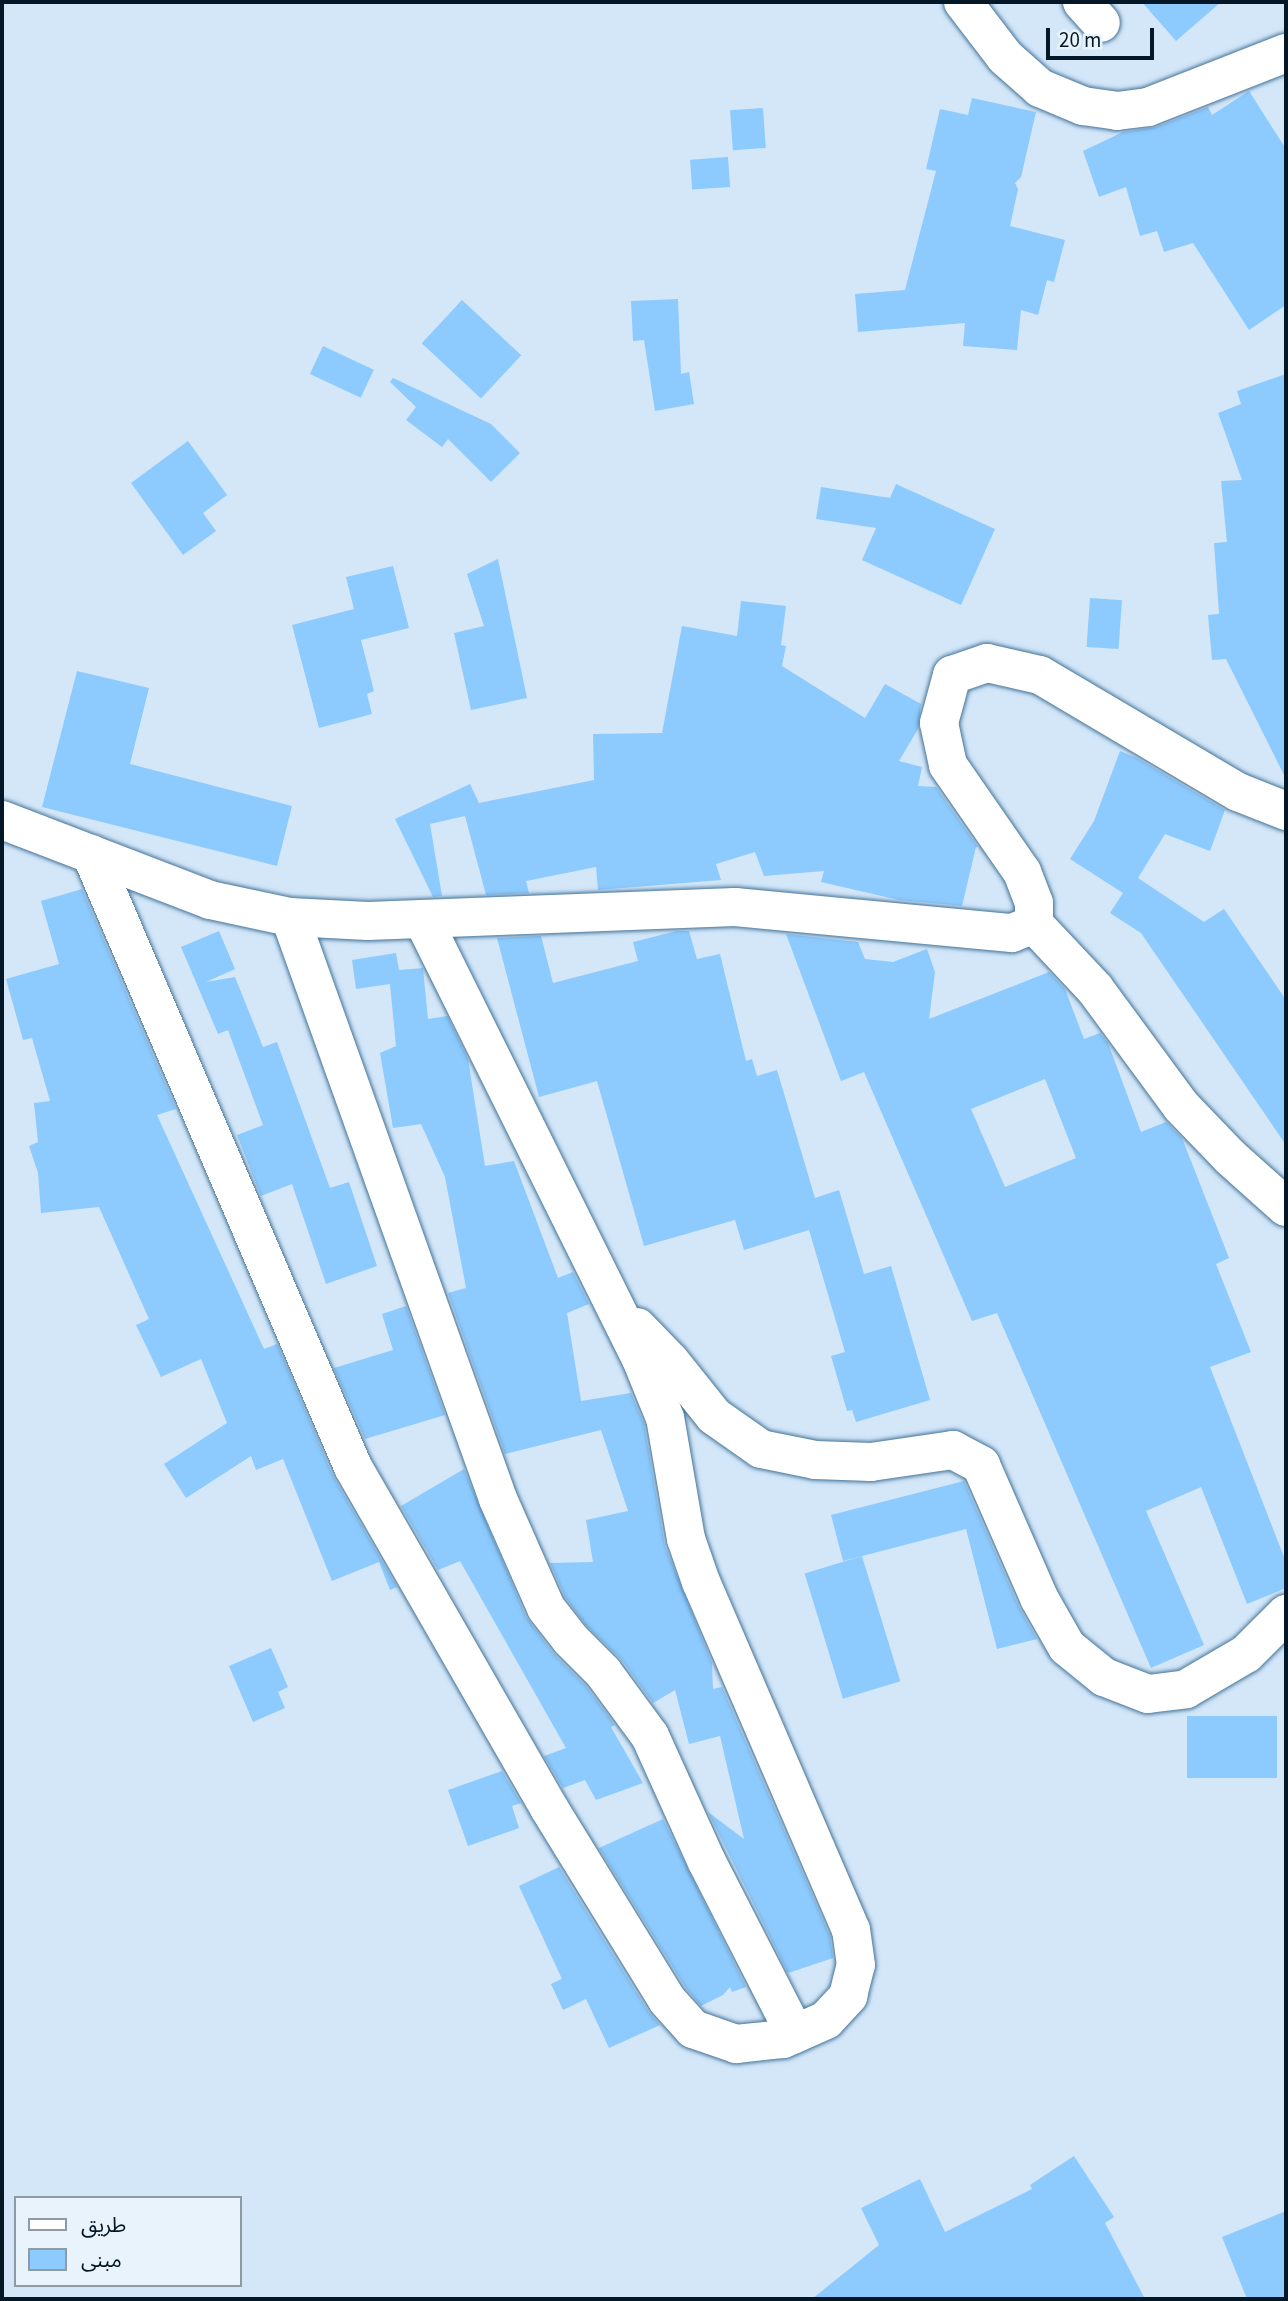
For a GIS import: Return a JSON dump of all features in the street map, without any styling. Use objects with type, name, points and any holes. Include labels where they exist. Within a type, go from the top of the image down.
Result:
[{"type":"street","points":[[963,2],[1004,57],[1040,88],[1083,106],[1117,111],[1148,107],[1286,53]]},
{"type":"street","points":[[1286,811],[1238,792],[1040,675],[987,663],[952,675],[939,723],[948,765],[1023,872],[1034,903],[1034,924],[1095,989],[1181,1106],[1230,1157],[1286,1207]]},
{"type":"street","points":[[2,820],[210,900],[290,917],[368,921],[735,907],[1012,933],[1034,924]]},
{"type":"street","points":[[92,855],[353,1467],[550,1808],[667,2000],[693,2029],[736,2044],[783,2039],[825,2020],[848,1996],[856,1965],[851,1930],[701,1582],[686,1539],[665,1418],[615,1303],[423,919]]},
{"type":"street","points":[[290,917],[498,1499],[546,1608],[570,1639],[603,1672],[649,1736],[707,1862],[796,2034]]},
{"type":"street","points":[[615,1303],[670,1361],[714,1416],[761,1450],[816,1460],[871,1462],[953,1450],[981,1465],[1040,1598],[1067,1647],[1104,1676],[1148,1694],[1186,1689],[1246,1654],[1286,1614]]},
{"type":"building","points":[[1142,2],[1221,2],[1176,41]]},
{"type":"building","points":[[1249,91],[1286,149],[1286,305],[1249,330],[1193,243],[1164,252],[1157,231],[1140,236],[1126,187],[1099,197],[1083,151],[1123,132],[1156,127],[1208,107],[1212,115]]},
{"type":"building","points":[[972,98],[1036,112],[1021,177],[1015,183],[1018,189],[1010,226],[1065,240],[1054,282],[1047,280],[1038,315],[1021,310],[1017,350],[963,346],[965,323],[858,332],[855,294],[905,290],[936,171],[926,169],[940,109],[968,115]]},
{"type":"building","points":[[763,108],[766,148],[733,150],[730,110]]},
{"type":"building","points":[[728,157],[730,187],[692,190],[690,160]]},
{"type":"building","points":[[678,299],[681,374],[689,372],[694,404],[655,411],[644,340],[633,341],[631,301]]},
{"type":"building","points":[[462,300],[521,355],[481,398],[422,343]]},
{"type":"building","points":[[323,346],[374,370],[361,398],[310,374]]},
{"type":"building","points":[[1286,374],[1286,779],[1226,659],[1212,660],[1208,615],[1219,614],[1214,543],[1227,542],[1221,481],[1242,480],[1218,413],[1241,404],[1237,391]]},
{"type":"building","points":[[393,378],[491,424],[520,453],[491,482],[448,439],[442,447],[406,420],[416,407],[390,382]]},
{"type":"building","points":[[188,441],[227,495],[203,513],[216,531],[183,555],[131,483]]},
{"type":"building","points":[[896,484],[995,529],[961,605],[862,560],[876,528],[816,519],[821,487],[890,498]]},
{"type":"building","points":[[498,559],[527,698],[471,710],[454,633],[484,626],[467,574]]},
{"type":"building","points":[[393,566],[409,628],[361,640],[374,691],[367,694],[372,714],[319,728],[292,625],[354,609],[346,577]]},
{"type":"building","points":[[1090,598],[1122,600],[1119,649],[1087,647]]},
{"type":"building","points":[[741,601],[786,606],[781,645],[786,646],[782,666],[865,718],[885,684],[921,704],[918,729],[899,761],[922,767],[918,786],[936,787],[978,847],[962,906],[899,900],[821,882],[824,871],[764,876],[755,852],[716,864],[721,880],[598,890],[596,867],[526,881],[529,893],[486,895],[465,816],[430,824],[442,896],[433,897],[395,819],[470,784],[479,803],[594,780],[593,734],[662,733],[682,626],[737,636]]},
{"type":"building","points":[[77,671],[149,688],[130,764],[292,806],[277,866],[42,807]]},
{"type":"building","points":[[1120,751],[1137,758],[1225,810],[1210,851],[1165,834],[1138,878],[1204,922],[1224,909],[1286,1000],[1286,1145],[1141,933],[1110,913],[1123,893],[1070,859],[1094,821]]},
{"type":"building","points":[[82,889],[176,1109],[157,1115],[264,1349],[277,1344],[333,1476],[397,1587],[390,1590],[379,1562],[332,1581],[283,1459],[256,1470],[251,1456],[186,1498],[164,1464],[227,1423],[201,1359],[161,1377],[136,1325],[149,1319],[99,1207],[41,1213],[38,1173],[29,1146],[38,1142],[34,1103],[50,1101],[32,1038],[23,1040],[6,979],[59,964],[41,901]]},
{"type":"building","points":[[219,931],[235,969],[206,982],[235,977],[263,1047],[277,1042],[330,1188],[349,1182],[377,1266],[326,1284],[292,1184],[261,1196],[237,1135],[263,1125],[228,1030],[218,1034],[181,947]]},
{"type":"building","points":[[677,931],[689,931],[697,959],[720,954],[746,1061],[752,1059],[757,1076],[777,1070],[815,1198],[839,1190],[864,1274],[891,1266],[930,1400],[856,1422],[852,1410],[847,1411],[831,1356],[845,1352],[809,1230],[744,1250],[735,1220],[644,1246],[597,1081],[539,1097],[497,938],[541,936],[553,983],[638,961],[633,942]]},
{"type":"building","points":[[786,934],[858,942],[865,959],[893,962],[927,949],[935,972],[929,1019],[1049,972],[1065,989],[1084,1039],[1100,1033],[1108,1043],[1141,1132],[1166,1122],[1182,1138],[1229,1258],[1216,1264],[1251,1352],[1210,1367],[1286,1562],[1286,1588],[1247,1604],[1201,1487],[1146,1511],[1204,1645],[1151,1668],[997,1313],[972,1321],[864,1072],[841,1081]],"holes":[[[1045,1079],[1076,1158],[1005,1187],[971,1109]]]},
{"type":"building","points":[[396,953],[399,970],[423,968],[428,1019],[447,1016],[468,1059],[485,1166],[514,1161],[558,1278],[573,1272],[589,1304],[567,1313],[581,1401],[631,1393],[644,1424],[665,1546],[712,1663],[713,1689],[722,1687],[830,1936],[833,1958],[788,1973],[708,1812],[744,1839],[720,1736],[689,1744],[675,1690],[653,1703],[621,1659],[586,1625],[565,1597],[550,1563],[593,1562],[586,1520],[628,1511],[601,1430],[505,1454],[448,1293],[466,1288],[445,1177],[421,1124],[393,1128],[380,1053],[396,1046],[390,984],[356,989],[352,960]]},
{"type":"building","points":[[406,1306],[445,1415],[365,1439],[334,1368],[393,1350],[382,1314]]},
{"type":"building","points":[[464,1469],[526,1617],[553,1653],[586,1686],[615,1725],[611,1727],[643,1783],[596,1800],[585,1780],[563,1788],[544,1756],[566,1748],[460,1561],[438,1570],[401,1506]]},
{"type":"building","points":[[964,1481],[1019,1607],[1037,1639],[997,1649],[966,1529],[843,1561],[831,1515]]},
{"type":"building","points":[[862,1556],[900,1681],[843,1699],[805,1574]]},
{"type":"building","points":[[271,1648],[288,1687],[278,1692],[285,1708],[253,1722],[229,1666]]},
{"type":"building","points":[[1187,1716],[1277,1716],[1277,1778],[1187,1778]]},
{"type":"building","points":[[502,1771],[521,1803],[512,1806],[519,1828],[468,1846],[448,1790]]},
{"type":"building","points":[[663,1819],[746,1987],[732,1992],[730,1987],[723,1995],[701,2006],[685,1987],[599,1848]]},
{"type":"building","points":[[559,1867],[648,2011],[660,2025],[609,2048],[586,1999],[563,2010],[551,1984],[562,1979],[519,1886]]},
{"type":"building","points":[[1074,2156],[1114,2217],[1105,2223],[1145,2299],[812,2299],[879,2245],[861,2208],[920,2179],[945,2232],[1032,2189],[1030,2185]]},
{"type":"building","points":[[1286,2211],[1286,2299],[1247,2299],[1222,2237]]}]
